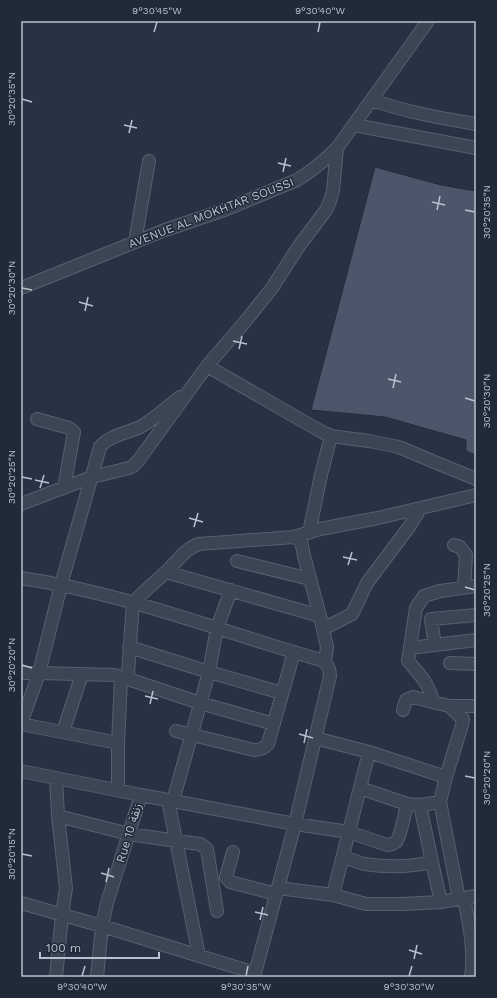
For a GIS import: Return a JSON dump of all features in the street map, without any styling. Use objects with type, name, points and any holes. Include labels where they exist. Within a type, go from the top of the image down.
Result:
[{"type":"street","name":"AVENUE AL MOKHTAR SOUSSI","points":[[21,288],[165,230],[227,209],[305,176],[323,162],[337,148],[428,21]]},
{"type":"street","points":[[372,100],[436,118],[476,124]]},
{"type":"street","points":[[354,125],[476,148]]},
{"type":"street","points":[[21,504],[92,477],[125,469],[138,461],[207,366],[272,288],[299,246],[326,210],[333,191],[337,148]]},
{"type":"street","points":[[135,242],[149,161]]},
{"type":"street","points":[[207,366],[331,436],[399,447],[476,479]]},
{"type":"street","points":[[118,743],[21,724],[39,673],[61,585],[100,447],[104,442],[145,424],[191,388]]},
{"type":"street","points":[[37,419],[69,428],[74,432],[64,488]]},
{"type":"street","points":[[309,532],[331,436]]},
{"type":"street","points":[[274,724],[200,703],[131,680],[128,673],[133,603],[139,596],[192,546],[199,544],[294,537],[320,529],[378,518],[476,495]]},
{"type":"street","points":[[324,629],[352,614],[367,583],[409,527],[421,508]]},
{"type":"street","points":[[294,537],[301,541],[324,629],[327,647],[325,662]]},
{"type":"street","points":[[433,702],[431,691],[422,677],[408,661],[416,608],[424,596],[440,591],[470,587],[466,555],[460,547],[454,545]]},
{"type":"street","points":[[237,561],[310,579]]},
{"type":"street","points":[[166,572],[320,616]]},
{"type":"street","points":[[21,578],[61,585],[133,603],[321,660],[325,662],[329,669],[330,676],[295,824],[255,975],[102,926],[21,903]]},
{"type":"street","points":[[199,956],[177,841],[171,800],[209,672],[217,628],[231,590]]},
{"type":"street","points":[[414,621],[476,615]]},
{"type":"street","points":[[431,620],[435,645]]},
{"type":"street","points":[[410,648],[476,640]]},
{"type":"street","points":[[130,647],[282,693]]},
{"type":"street","points":[[176,731],[254,750],[261,750],[268,744],[294,652]]},
{"type":"street","points":[[450,663],[476,664]]},
{"type":"street","points":[[21,673],[115,675],[120,677],[118,743],[123,791]]},
{"type":"street","points":[[63,732],[82,674]]},
{"type":"street","points":[[403,710],[406,700],[413,697],[449,706],[476,706]]},
{"type":"street","points":[[449,706],[463,719],[440,802],[466,898],[472,952],[471,977]]},
{"type":"street","points":[[315,738],[369,752],[446,777]]},
{"type":"street","points":[[333,896],[369,752]]},
{"type":"street","name":"Rue 10 زنقة","points":[[21,770],[141,795],[107,903],[102,926],[98,977]]},
{"type":"street","points":[[56,778],[58,816],[66,888],[56,977]]},
{"type":"street","points":[[360,788],[407,804],[420,805],[440,802]]},
{"type":"street","points":[[141,795],[295,824],[348,832],[387,845],[395,843],[399,837],[407,804]]},
{"type":"street","points":[[420,805],[441,902]]},
{"type":"street","points":[[58,816],[129,834],[200,844],[207,849],[217,911]]},
{"type":"street","points":[[233,852],[226,877],[230,882],[277,891],[333,896],[366,904],[441,902],[466,898]]},
{"type":"street","points":[[343,857],[363,864],[399,866],[421,865],[432,862]]},
{"type":"building","points":[[375,167],[441,185],[476,191],[476,455],[466,451],[466,440],[385,417],[311,410]]}]
